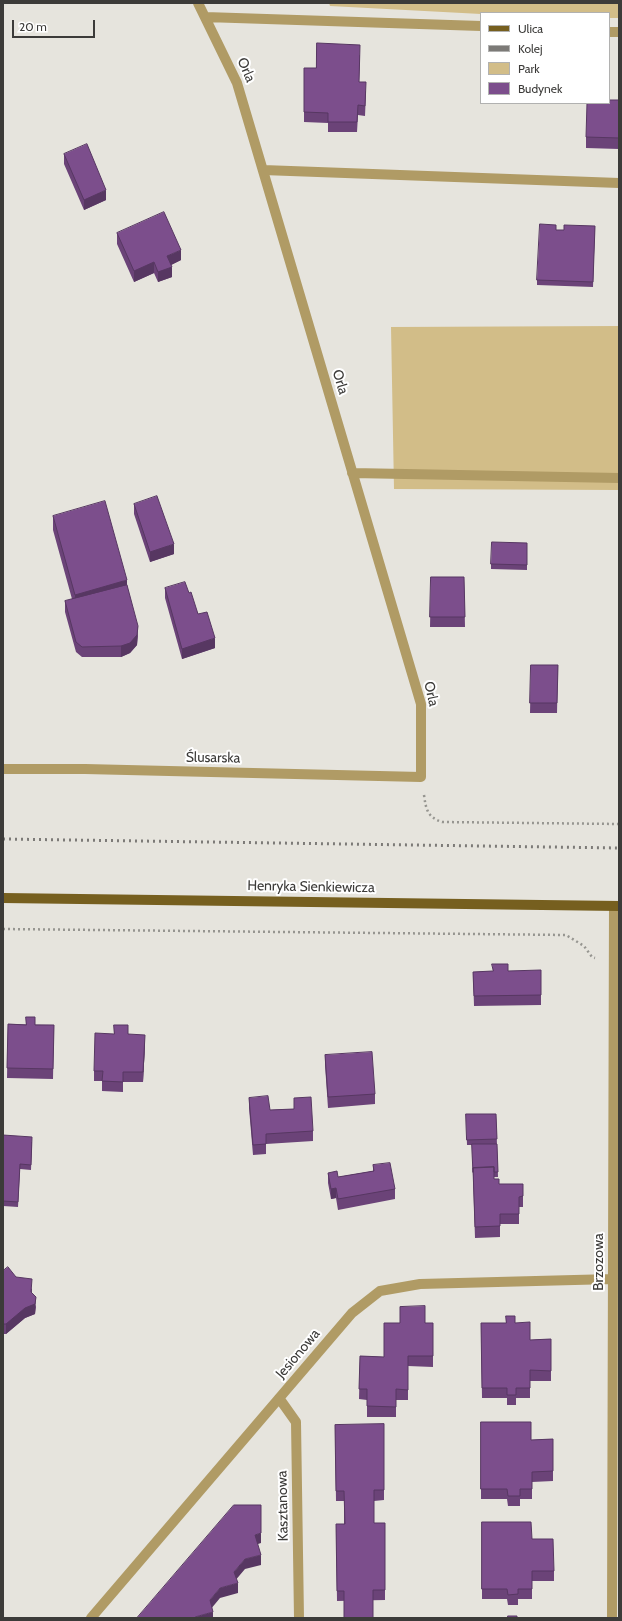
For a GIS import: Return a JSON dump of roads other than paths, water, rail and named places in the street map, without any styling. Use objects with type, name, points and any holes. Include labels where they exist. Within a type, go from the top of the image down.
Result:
[{"type":"main road","name":"Henryka Sienkiewicza","points":[[3,898],[616,906]]},
{"type":"street","name":"Orla","points":[[198,3],[237,83],[421,704],[422,777]]},
{"type":"street","points":[[205,17],[480,26]]},
{"type":"street","points":[[263,170],[619,183]]},
{"type":"street","points":[[352,473],[619,478]]},
{"type":"street","name":"Ślusarska","points":[[3,769],[85,769],[422,777]]},
{"type":"street","name":"Brzozowa","points":[[612,1618],[616,906]]},
{"type":"street","name":"Jesionowa","points":[[91,1618],[352,1313],[380,1291],[420,1284],[613,1279]]},
{"type":"street","name":"Kasztanowa","points":[[279,1398],[296,1422],[299,1618]]},
{"type":"railway","points":[[3,839],[619,848]]}]
